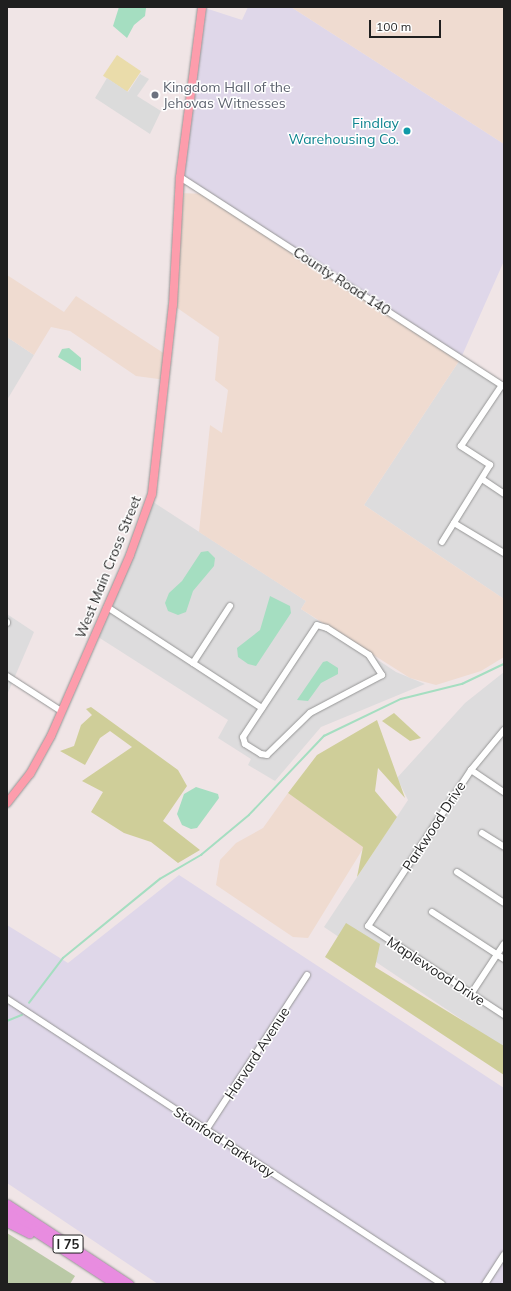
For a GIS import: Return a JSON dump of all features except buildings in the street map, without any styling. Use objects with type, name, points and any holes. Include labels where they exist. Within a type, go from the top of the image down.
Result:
[{"type":"highway","points":[[7,1199],[59,1238]]},
{"type":"highway","name":"I 75","points":[[7,1204],[129,1284]]},
{"type":"highway","name":"I 75","points":[[7,1213],[116,1284]]},
{"type":"highway","points":[[7,1222],[65,1251]]},
{"type":"main road","name":"West Main Cross Street","points":[[7,803],[36,765],[107,607],[146,515],[154,480],[173,305],[180,176],[202,7]]},
{"type":"street","name":"County Road 140","points":[[180,176],[503,386]]},
{"type":"street","points":[[442,542],[490,465],[461,446],[503,386]]},
{"type":"street","points":[[482,479],[504,494]]},
{"type":"street","points":[[454,523],[504,553]]},
{"type":"street","points":[[193,663],[230,606]]},
{"type":"street","points":[[107,607],[262,708]]},
{"type":"street","points":[[317,625],[369,656],[382,672],[373,682],[310,713],[264,755],[242,740],[262,708],[317,625]]},
{"type":"street","points":[[7,676],[61,711]]},
{"type":"street","name":"Parkwood Drive","points":[[368,926],[471,770],[504,730]]},
{"type":"street","points":[[471,770],[504,792]]},
{"type":"street","points":[[482,833],[504,847]]},
{"type":"street","points":[[456,872],[504,904]]},
{"type":"street","points":[[432,912],[504,959]]},
{"type":"street","name":"Maplewood Drive","points":[[368,926],[504,1015]]},
{"type":"street","points":[[471,994],[504,944]]},
{"type":"street","name":"Harvard Avenue","points":[[206,1130],[307,975]]},
{"type":"street","name":"Stanford Parkway","points":[[7,999],[442,1284]]},
{"type":"street","points":[[485,1284],[504,1255]]},
{"type":"shaded area","points":[[119,7],[146,8],[145,16],[134,25],[127,38],[113,26]]},
{"type":"shaded area","points":[[202,7],[242,20],[248,7],[291,7],[504,144],[504,261],[461,358],[180,177]]},
{"type":"shaded area","points":[[291,7],[504,7],[504,144]]},
{"type":"shaded area","points":[[117,55],[141,71],[127,92],[103,76]]},
{"type":"shaded area","points":[[140,74],[149,79],[137,96],[161,111],[150,134],[95,98],[107,78],[128,92]]},
{"type":"shaded area","points":[[178,193],[209,194],[461,358],[364,505],[504,599],[504,657],[481,671],[436,685],[410,678],[301,609],[306,601],[199,532],[210,425],[222,433],[228,390],[215,380],[219,337],[173,305]]},
{"type":"shaded area","points":[[7,275],[64,312],[76,296],[168,356],[166,380],[136,376],[70,331],[51,327],[34,355],[7,337]]},
{"type":"shaded area","points":[[7,337],[34,355],[7,400]]},
{"type":"shaded area","points":[[69,348],[81,358],[81,371],[58,357],[62,349]]},
{"type":"shaded area","points":[[461,358],[504,387],[504,599],[364,505]]},
{"type":"shaded area","points":[[150,500],[306,601],[301,609],[396,672],[425,684],[321,727],[275,781],[248,765],[251,759],[218,738],[228,720],[95,635]]},
{"type":"shaded area","points":[[208,551],[215,558],[214,566],[193,591],[186,612],[178,615],[168,611],[165,603],[169,593],[182,581],[201,552]]},
{"type":"shaded area","points":[[270,596],[290,606],[291,613],[256,666],[248,664],[238,657],[237,648],[260,630]]},
{"type":"shaded area","points":[[7,614],[34,632],[7,695]]},
{"type":"shaded area","points":[[327,661],[338,668],[338,674],[321,683],[308,701],[297,700],[323,662]]},
{"type":"shaded area","points":[[504,672],[504,1048],[324,927],[408,800],[397,778],[465,703]]},
{"type":"shaded area","points":[[91,707],[178,770],[187,786],[163,821],[200,850],[178,863],[151,842],[124,833],[91,812],[103,792],[82,781],[132,747],[110,731],[100,738],[85,765],[60,751],[74,746],[81,725],[92,715],[86,709]]},
{"type":"shaded area","points":[[394,713],[421,738],[410,741],[382,721]]},
{"type":"shaded area","points":[[377,720],[405,798],[378,768],[375,791],[397,817],[357,877],[363,847],[288,793],[317,755]]},
{"type":"shaded area","points":[[196,787],[218,794],[219,798],[197,828],[191,829],[182,825],[177,814],[184,794]]},
{"type":"shaded area","points":[[288,793],[364,847],[308,938],[293,937],[216,885],[220,860],[236,843],[263,828]]},
{"type":"shaded area","points":[[179,875],[504,1088],[504,1284],[158,1284],[7,1183],[7,925],[68,963]]},
{"type":"shaded area","points":[[346,923],[380,944],[375,967],[504,1046],[504,1075],[325,957]]},
{"type":"shaded area","points":[[7,1233],[75,1276],[70,1284],[7,1284]]},
{"type":"waterway","points":[[29,1003],[63,958],[160,879],[201,855],[249,815],[324,736],[401,699],[462,684],[504,664]]},
{"type":"waterway","points":[[7,1021],[22,1015]]},
{"type":"place","name":"Kingdom Hall of the Jehovas Witnesses","points":[[155,95]]},
{"type":"place","name":"Findlay Warehousing Co.","points":[[407,131]]}]
